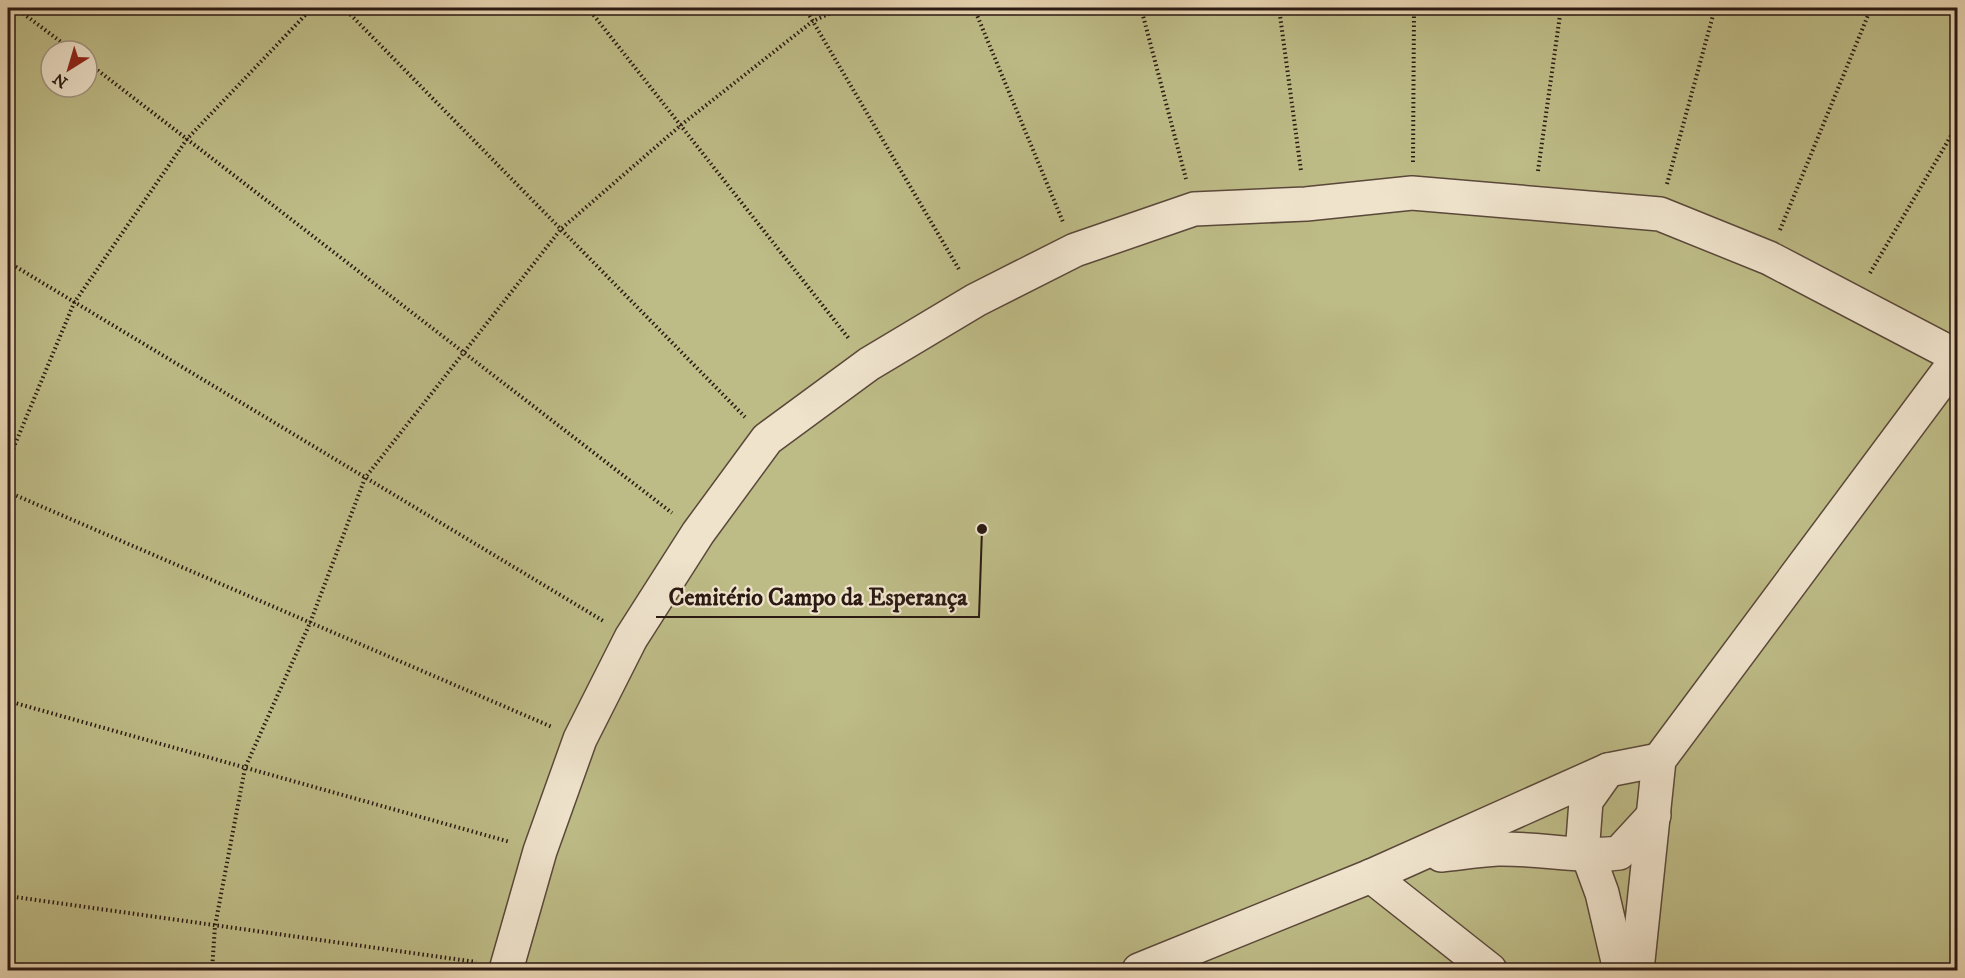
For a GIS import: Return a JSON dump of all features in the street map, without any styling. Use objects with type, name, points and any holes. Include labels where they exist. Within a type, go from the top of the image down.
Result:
[{"type":"lane","points":[[506,968],[540,850],[580,739],[631,638],[699,533],[767,439],[869,364],[976,300],[1075,250],[1194,209],[1306,204],[1412,193],[1660,214],[1769,258],[1958,357],[1659,760],[1636,970]]},
{"type":"lane","points":[[1139,970],[1371,876],[1608,770],[1659,760]]},
{"type":"lane","points":[[1608,770],[1586,801],[1583,841],[1602,893],[1620,970]]},
{"type":"lane","points":[[1413,858],[1498,849],[1565,852],[1588,856],[1619,853],[1654,815]]},
{"type":"lane","points":[[1371,876],[1490,970]]},
{"type":"path","points":[[16,8],[57,39]]},
{"type":"path","points":[[8,461],[74,303],[187,139],[312,8]]},
{"type":"path","points":[[344,8],[767,439]]},
{"type":"path","points":[[588,8],[869,364]]},
{"type":"path","points":[[805,8],[976,300]]},
{"type":"path","points":[[212,970],[215,926],[245,768],[310,623],[365,478],[561,229],[681,125],[813,21],[842,8]]},
{"type":"path","points":[[974,8],[1075,250]]},
{"type":"path","points":[[1141,8],[1194,209]]},
{"type":"path","points":[[1279,8],[1306,204]]},
{"type":"path","points":[[1412,193],[1414,8]]},
{"type":"path","points":[[1533,202],[1561,8]]},
{"type":"path","points":[[1660,214],[1714,8]]},
{"type":"path","points":[[1769,258],[1871,8]]},
{"type":"path","points":[[99,71],[699,533]]},
{"type":"path","points":[[1853,303],[1958,124]]},
{"type":"path","points":[[8,262],[631,638]]},
{"type":"path","points":[[8,492],[580,739]]},
{"type":"path","points":[[8,701],[540,850]]},
{"type":"path","points":[[8,896],[506,968]]},
{"type":"shaded area","points":[[8,8],[1957,8],[1957,970],[8,970]]},
{"type":"place","name":"Cemitério Campo da Esperança","points":[[982,529]]}]
